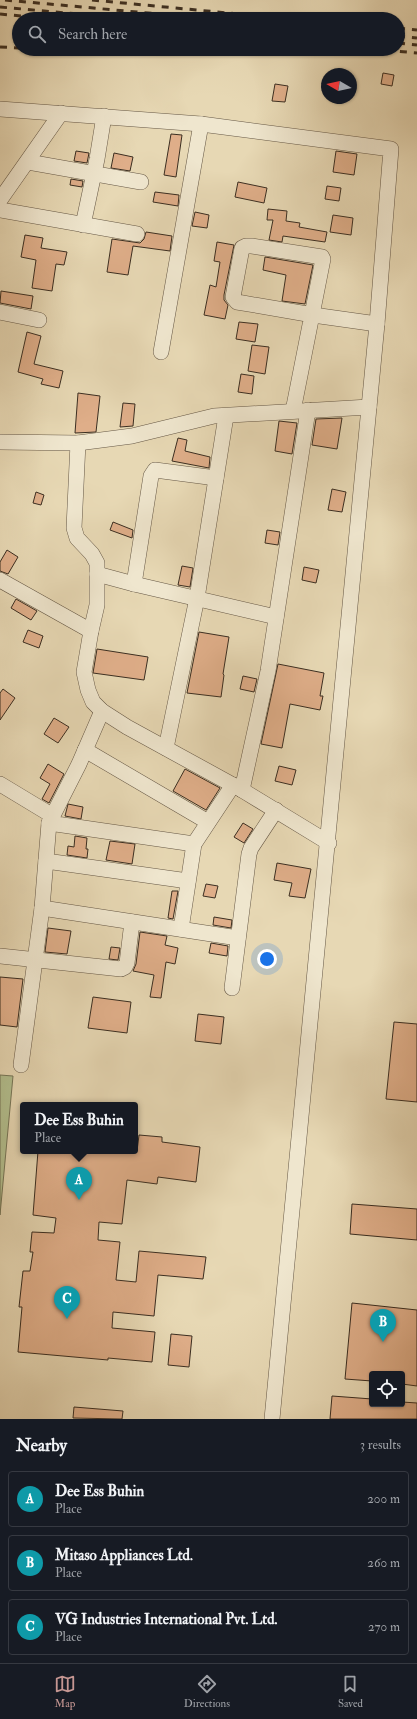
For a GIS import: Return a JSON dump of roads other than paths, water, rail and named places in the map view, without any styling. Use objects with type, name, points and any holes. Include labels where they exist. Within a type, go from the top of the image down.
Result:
[{"type":"street","points":[[0,109],[201,124],[391,149],[370,407],[329,843],[272,1419]]},
{"type":"street","points":[[2,196],[28,162],[61,113]]},
{"type":"street","points":[[82,225],[94,174],[104,116]]},
{"type":"street","points":[[161,352],[201,124]]},
{"type":"street","points":[[28,162],[141,182]]},
{"type":"street","points":[[0,210],[137,234]]},
{"type":"street","points":[[181,929],[194,844],[208,822],[237,787],[268,671],[313,316],[323,261],[322,257],[252,246],[242,248],[233,297],[235,301],[313,316],[377,324]]},
{"type":"street","points":[[0,312],[39,320]]},
{"type":"street","points":[[0,442],[78,443],[132,436],[214,416],[370,407]]},
{"type":"street","points":[[166,748],[197,598],[226,416]]},
{"type":"street","points":[[78,443],[74,528],[76,538],[95,558],[98,574],[97,605],[84,672],[85,682],[93,702],[102,711],[126,727],[237,787],[329,843]]},
{"type":"street","points":[[134,584],[151,476],[153,472],[155,470],[216,478]]},
{"type":"street","points":[[98,574],[134,584],[276,617]]},
{"type":"street","points":[[0,580],[91,631]]},
{"type":"street","points":[[21,1065],[42,908],[51,819],[85,750],[102,711]]},
{"type":"street","points":[[85,750],[208,822]]},
{"type":"street","points":[[0,784],[51,819],[194,844]]},
{"type":"street","points":[[232,988],[249,854],[251,848],[276,810]]},
{"type":"street","points":[[46,861],[188,881]]},
{"type":"street","points":[[42,908],[238,938]]},
{"type":"street","points":[[0,956],[121,969],[125,967],[126,963],[132,922]]},
{"type":"railway","points":[[5,0],[137,12]]},
{"type":"railway","points":[[92,0],[218,12]]},
{"type":"railway","points":[[0,7],[56,12]]},
{"type":"railway","points":[[0,14],[12,15]]},
{"type":"railway","points":[[405,29],[417,30]]},
{"type":"railway","points":[[405,37],[417,38]]},
{"type":"railway","points":[[405,44],[417,45]]},
{"type":"railway","points":[[0,47],[12,48]]},
{"type":"railway","points":[[405,52],[417,53]]},
{"type":"place","name":"Dee Ess Buhin","points":[[79,1200]]},
{"type":"place","name":"VG Industries International Pvt. Ltd.","points":[[67,1319]]},
{"type":"place","name":"Mitaso Appliances Ltd.","points":[[383,1342]]}]
